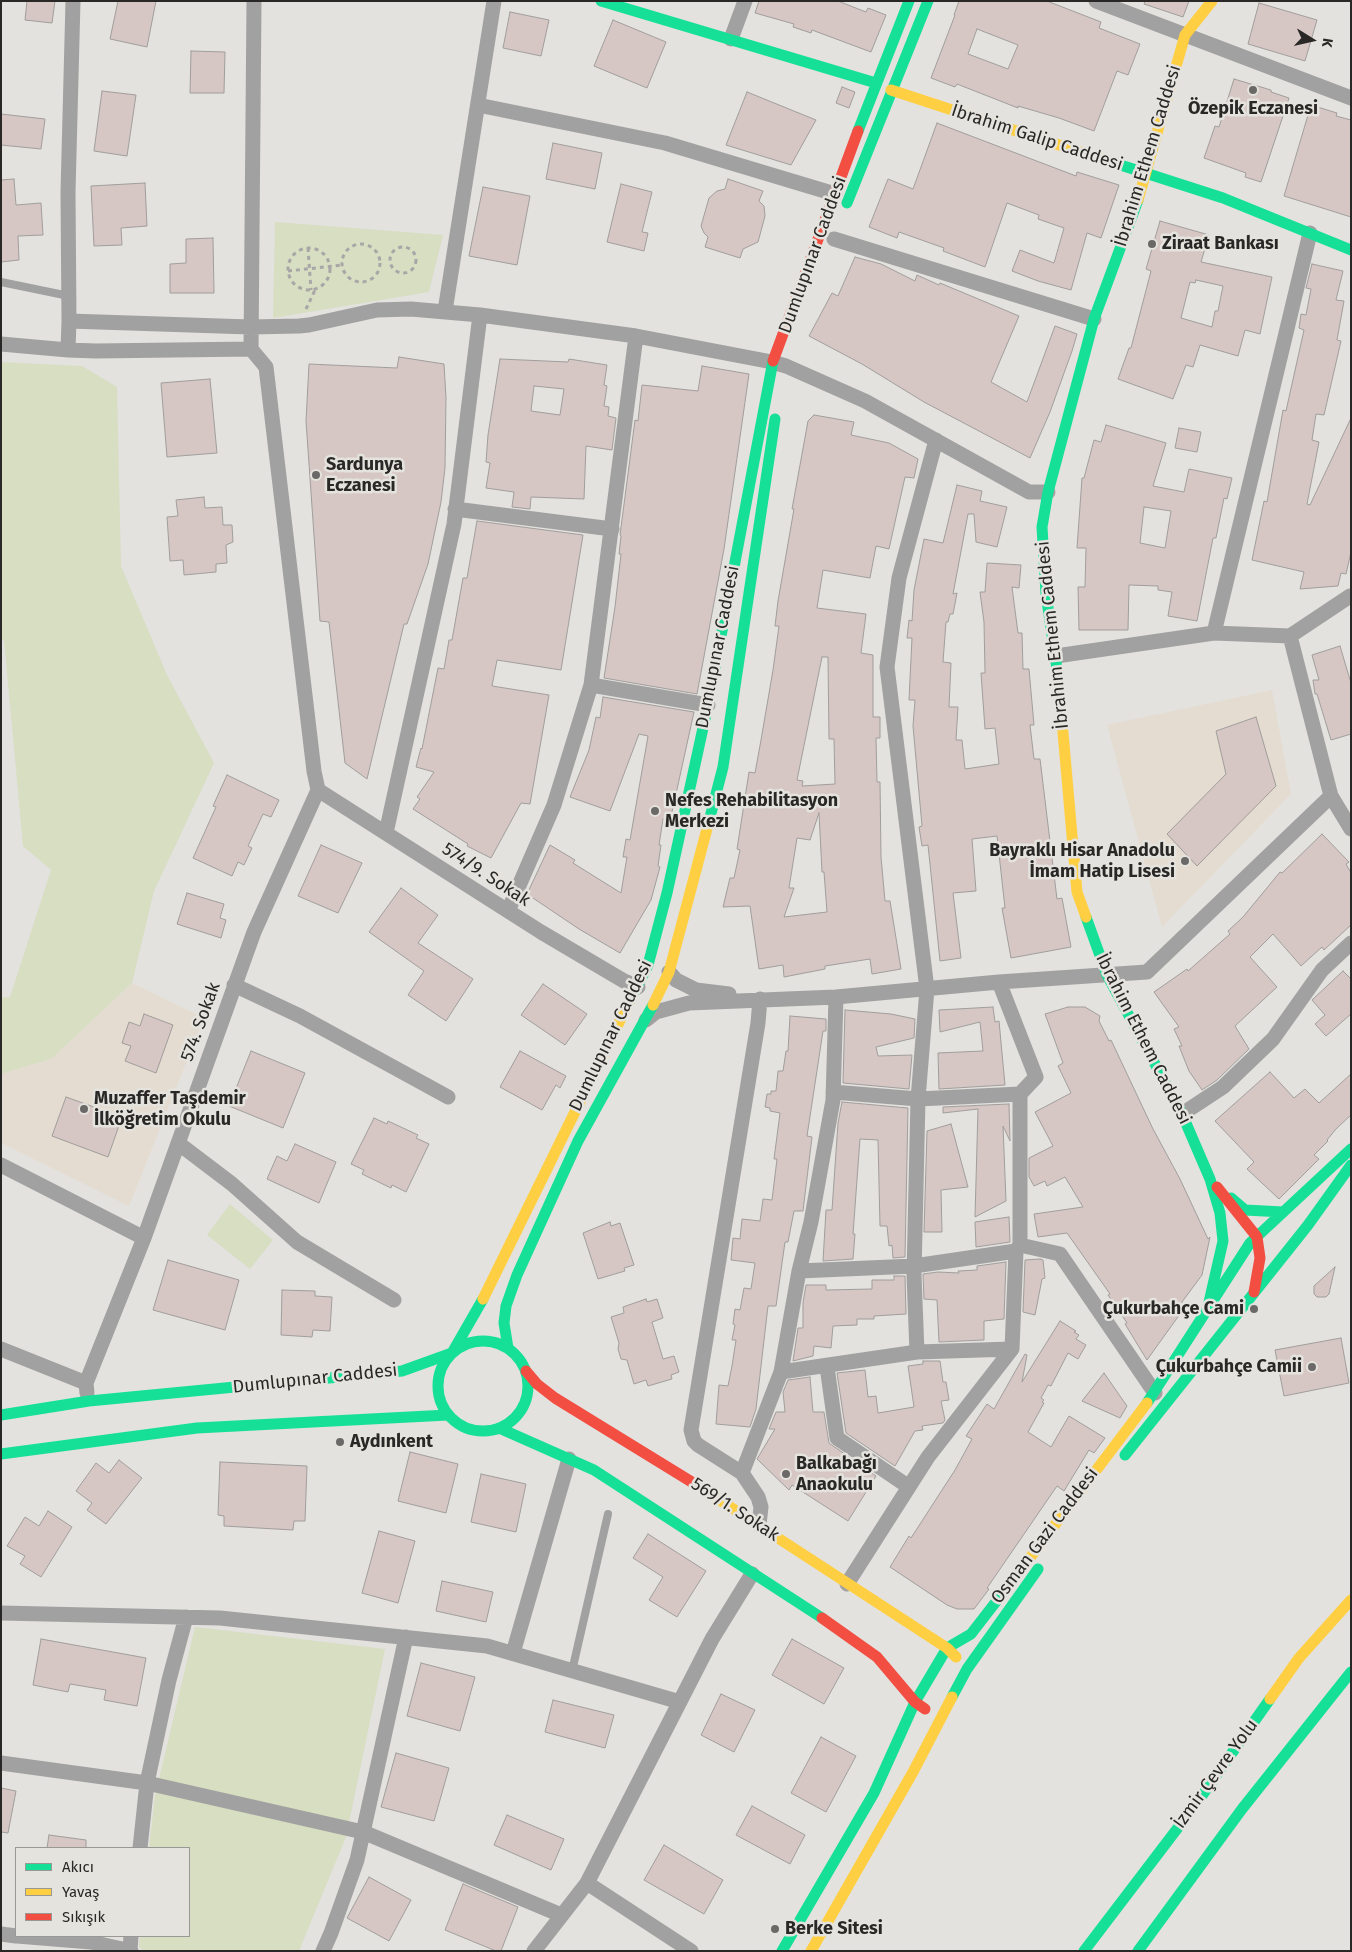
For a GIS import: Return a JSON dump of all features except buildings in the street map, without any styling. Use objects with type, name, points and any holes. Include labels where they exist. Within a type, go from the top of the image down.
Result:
[{"type":"main road","name":"Dumlupınar Caddesi","points":[[1,1415],[88,1401],[402,1371],[452,1353],[477,1310],[648,965],[667,893],[783,364],[788,322],[876,83],[909,1]]},
{"type":"main road","points":[[844,211],[928,1]]},
{"type":"main road","name":"İbrahim Ethem Caddesi","points":[[1207,1311],[1223,1241],[1220,1213],[1210,1179],[1182,1114],[1107,975],[1077,892],[1056,656],[1046,594],[1042,527],[1048,492],[1094,319],[1136,208],[1184,35],[1212,1]]},
{"type":"main road","points":[[607,2],[876,83]]},
{"type":"main road","name":"İbrahim Galip Caddesi","points":[[891,90],[1223,198],[1351,250]]},
{"type":"main road","name":"Dumlupınar Caddesi","points":[[508,1348],[504,1323],[506,1306],[517,1275],[578,1141],[656,1000],[669,972],[724,767],[777,410]]},
{"type":"main road","name":"Osman Gazi Caddesi","points":[[946,1648],[971,1634],[1155,1393],[1207,1311],[1237,1248],[1257,1237],[1351,1149]]},
{"type":"main road","name":"Osman Gazi Caddesi","points":[[1117,1465],[1287,1253],[1351,1165]]},
{"type":"main road","name":"İbrahim Ethem Caddesi","points":[[1210,1179],[1245,1210],[1283,1212]]},
{"type":"main road","name":"İbrahim Ethem Caddesi","points":[[1210,1179],[1257,1237]]},
{"type":"main road","name":"İbrahim Ethem Caddesi","points":[[1222,1227],[1237,1248]]},
{"type":"main road","points":[[1254,1295],[1260,1258],[1257,1237]]},
{"type":"main road","points":[[1237,1248],[1260,1258],[1287,1253]]},
{"type":"main road","points":[[479,1340],[494,1342],[508,1348],[519,1358],[526,1372],[528,1385],[523,1405],[511,1421],[499,1428],[485,1431],[472,1430],[459,1424],[448,1415],[441,1404],[438,1390],[439,1376],[444,1364],[452,1353],[465,1344],[479,1340]]},
{"type":"main road","name":"569/1. Sokak","points":[[526,1372],[537,1384],[555,1398],[759,1525],[946,1648],[967,1669]]},
{"type":"main road","points":[[1,1454],[197,1428],[448,1415]]},
{"type":"main road","points":[[499,1428],[594,1470],[838,1628],[877,1656],[915,1702],[941,1720]]},
{"type":"main road","name":"Osman Gazi Caddesi","points":[[1068,1527],[1080,1512]]},
{"type":"main road","name":"Osman Gazi Caddesi","points":[[811,1951],[941,1720],[967,1669],[1045,1558]]},
{"type":"main road","name":"İzmir Çevre Yolu","points":[[1084,1951],[1196,1804],[1299,1658],[1351,1600]]},
{"type":"main road","points":[[782,1951],[874,1793],[915,1702],[946,1648]]},
{"type":"main road","points":[[1138,1951],[1242,1809],[1351,1672]]},
{"type":"street","points":[[68,350],[68,192],[73,1]]},
{"type":"street","points":[[254,1],[251,348],[266,367],[314,771],[318,790]]},
{"type":"street","points":[[445,311],[494,1]]},
{"type":"street","points":[[731,39],[745,1]]},
{"type":"street","points":[[1096,1],[1351,98]]},
{"type":"street","points":[[478,104],[665,143],[835,194]]},
{"type":"street","points":[[1214,633],[1310,233]]},
{"type":"street","points":[[834,239],[1094,319]]},
{"type":"street","points":[[69,321],[250,327],[309,325],[377,310],[411,309],[480,315],[636,336],[783,364],[865,401],[1029,492],[1048,492]]},
{"type":"street","points":[[386,833],[454,524],[480,315]]},
{"type":"street","points":[[508,911],[554,805],[591,685],[636,336]]},
{"type":"street","points":[[1,344],[68,350],[251,348]]},
{"type":"street","points":[[917,1352],[914,1266],[918,1099],[927,990],[887,667],[899,578],[936,440]]},
{"type":"street","points":[[456,509],[612,529]]},
{"type":"street","points":[[1056,656],[1214,633],[1290,636],[1351,596]]},
{"type":"street","points":[[1290,636],[1331,796],[1351,829]]},
{"type":"street","points":[[591,685],[708,704]]},
{"type":"street","name":"574/9. Sokak","points":[[318,790],[508,911],[616,976],[638,987]]},
{"type":"street","name":"574. Sokak","points":[[86,1383],[144,1238],[254,932],[318,790]]},
{"type":"street","points":[[640,1026],[656,1012],[669,1007],[689,1004],[760,999],[836,997],[999,982],[1147,972],[1331,796]]},
{"type":"street","points":[[1182,1114],[1223,1087],[1273,1039],[1322,970],[1351,943]]},
{"type":"street","points":[[669,972],[676,980],[696,990],[760,999]]},
{"type":"street","points":[[847,1584],[928,1457],[1012,1349],[1018,1248],[1020,1094],[1036,1077],[999,982]]},
{"type":"street","points":[[234,985],[300,1016],[448,1097]]},
{"type":"street","points":[[742,1473],[781,1372],[798,1271],[810,1222],[833,1092],[836,997]]},
{"type":"street","points":[[759,1525],[761,1506],[758,1497],[742,1473],[698,1445],[694,1441],[690,1430],[758,1023],[760,999]]},
{"type":"street","points":[[833,1092],[918,1099],[1020,1094]]},
{"type":"street","points":[[178,1143],[232,1184],[297,1242],[394,1300]]},
{"type":"street","points":[[1,1164],[144,1238]]},
{"type":"street","points":[[798,1271],[914,1266],[1018,1248],[1060,1254],[1155,1393]]},
{"type":"street","points":[[1,1349],[86,1383],[88,1401]]},
{"type":"street","points":[[781,1372],[827,1367],[917,1352],[1012,1349]]},
{"type":"street","points":[[827,1367],[837,1438],[908,1487]]},
{"type":"street","points":[[513,1653],[569,1459]]},
{"type":"street","points":[[534,1951],[587,1883],[712,1639],[752,1574]]},
{"type":"street","points":[[1,1612],[220,1618],[487,1646],[680,1702]]},
{"type":"street","points":[[140,1847],[147,1783],[169,1680],[186,1617]]},
{"type":"street","points":[[323,1951],[357,1860],[406,1638]]},
{"type":"street","points":[[1,1763],[147,1783],[363,1832],[561,1915]]},
{"type":"street","points":[[587,1883],[691,1951]]},
{"type":"street","points":[[1,1934],[15,1936]]},
{"type":"street","points":[[29,1937],[130,1947]]},
{"type":"lane","points":[[1,282],[69,296]]},
{"type":"lane","points":[[572,1671],[608,1514]]},
{"type":"path","points":[[361,244],[373,248],[380,262],[379,271],[376,276],[365,282],[348,277],[343,266],[343,259],[349,249],[361,244]]},
{"type":"path","points":[[404,247],[412,250],[415,254],[416,263],[412,270],[404,274],[396,272],[390,265],[390,261],[390,256],[395,249],[404,247]]},
{"type":"path","points":[[308,248],[311,290]]},
{"type":"path","points":[[308,248],[319,251],[324,255],[330,268],[327,281],[322,286],[311,290],[302,290],[291,281],[288,271],[289,261],[298,251],[308,248]]},
{"type":"path","points":[[380,262],[390,261]]},
{"type":"path","points":[[288,271],[343,266]]},
{"type":"shaded area","name":"Bayraklı Hisar Anadolu İmam Hatip Lisesi","points":[[1272,690],[1291,794],[1162,927],[1107,725]]},
{"type":"shaded area","name":"Muzaffer Taşdemir İlköğretim Okulu","points":[[132,983],[204,1018],[129,1206],[1,1143],[1,1074],[51,1059]]},
{"type":"green space","points":[[275,222],[443,235],[429,292],[273,318]]},
{"type":"green space","points":[[1,362],[82,366],[117,387],[121,566],[167,675],[214,763],[154,891],[132,983],[51,1059],[1,1074],[1,998],[10,997],[51,870],[23,846],[4,640],[1,640]]},
{"type":"green space","points":[[230,1204],[273,1240],[250,1269],[207,1235]]},
{"type":"green space","points":[[195,1627],[385,1649],[346,1837],[299,1951],[144,1951],[139,1947],[140,1937],[190,1937],[190,1847],[149,1847],[155,1796]]},
{"type":"traffic: fast","points":[[601,1],[876,83]]},
{"type":"traffic: fast","points":[[858,131],[909,1]]},
{"type":"traffic: fast","points":[[847,203],[928,1]]},
{"type":"traffic: fast","points":[[1105,160],[1223,198],[1351,250]]},
{"type":"traffic: fast","points":[[1058,676],[1046,594],[1042,527],[1048,492],[1094,319],[1138,200]]},
{"type":"traffic: fast","points":[[629,1002],[648,965],[667,893],[708,705],[773,361]]},
{"type":"traffic: fast","points":[[708,825],[723,767],[775,419]]},
{"type":"traffic: fast","points":[[1086,917],[1107,975],[1182,1114],[1210,1179],[1220,1213],[1223,1241],[1207,1311]]},
{"type":"traffic: fast","points":[[508,1348],[504,1323],[506,1306],[517,1275],[578,1141],[653,1005]]},
{"type":"traffic: fast","points":[[1147,1403],[1250,1243],[1351,1149]]},
{"type":"traffic: fast","points":[[1125,1455],[1308,1225],[1351,1165]]},
{"type":"traffic: fast","points":[[1231,1198],[1245,1210],[1283,1212]]},
{"type":"traffic: fast","points":[[1,1415],[89,1401],[402,1371],[452,1353],[483,1299]]},
{"type":"traffic: fast","points":[[483,1341],[500,1345],[515,1354],[524,1369],[528,1386],[524,1403],[515,1418],[500,1427],[483,1431],[466,1427],[451,1418],[442,1403],[438,1386],[442,1369],[451,1354],[466,1345],[483,1341]]},
{"type":"traffic: fast","points":[[1,1454],[197,1428],[448,1415]]},
{"type":"traffic: fast","points":[[499,1428],[594,1470],[822,1618]]},
{"type":"traffic: fast","points":[[782,1951],[874,1793],[915,1702],[947,1648],[971,1634],[1026,1563]]},
{"type":"traffic: fast","points":[[952,1697],[967,1669],[1038,1569]]},
{"type":"traffic: fast","points":[[1138,1951],[1242,1809],[1351,1672]]},
{"type":"traffic: fast","points":[[1084,1951],[1196,1804],[1270,1699]]},
{"type":"traffic: slow","points":[[1138,200],[1185,35],[1212,1]]},
{"type":"traffic: slow","points":[[891,90],[1105,160]]},
{"type":"traffic: slow","points":[[1058,676],[1077,892],[1086,917]]},
{"type":"traffic: slow","points":[[653,1005],[669,972],[708,825]]},
{"type":"traffic: slow","points":[[483,1299],[629,1002]]},
{"type":"traffic: slow","points":[[1026,1563],[1147,1403]]},
{"type":"traffic: slow","points":[[695,1484],[947,1648],[956,1657]]},
{"type":"traffic: slow","points":[[1270,1699],[1299,1658],[1351,1600]]},
{"type":"traffic: slow","points":[[811,1951],[913,1772],[952,1697]]},
{"type":"traffic: jam","points":[[773,361],[858,131]]},
{"type":"traffic: jam","points":[[1217,1187],[1257,1237],[1260,1258],[1254,1292]]},
{"type":"traffic: jam","points":[[526,1371],[537,1384],[555,1398],[695,1484]]},
{"type":"traffic: jam","points":[[822,1618],[877,1657],[915,1702],[925,1709]]},
{"type":"place","name":"Özepik Eczanesi","points":[[1253,90]]},
{"type":"place","name":"Ziraat Bankası","points":[[1152,244]]},
{"type":"place","name":"Sardunya Eczanesi","points":[[316,475]]},
{"type":"place","name":"Nefes Rehabilitasyon Merkezi","points":[[655,811]]},
{"type":"place","name":"Bayraklı Hisar Anadolu İmam Hatip Lisesi","points":[[1185,861]]},
{"type":"place","name":"Muzaffer Taşdemir İlköğretim Okulu","points":[[84,1109]]},
{"type":"place","name":"Çukurbahçe Cami","points":[[1254,1309]]},
{"type":"place","name":"Çukurbahçe Camii","points":[[1312,1367]]},
{"type":"place","name":"Aydınkent","points":[[340,1442]]},
{"type":"place","name":"Balkabağı Anaokulu","points":[[786,1474]]},
{"type":"place","name":"Berke Sitesi","points":[[775,1929]]}]
